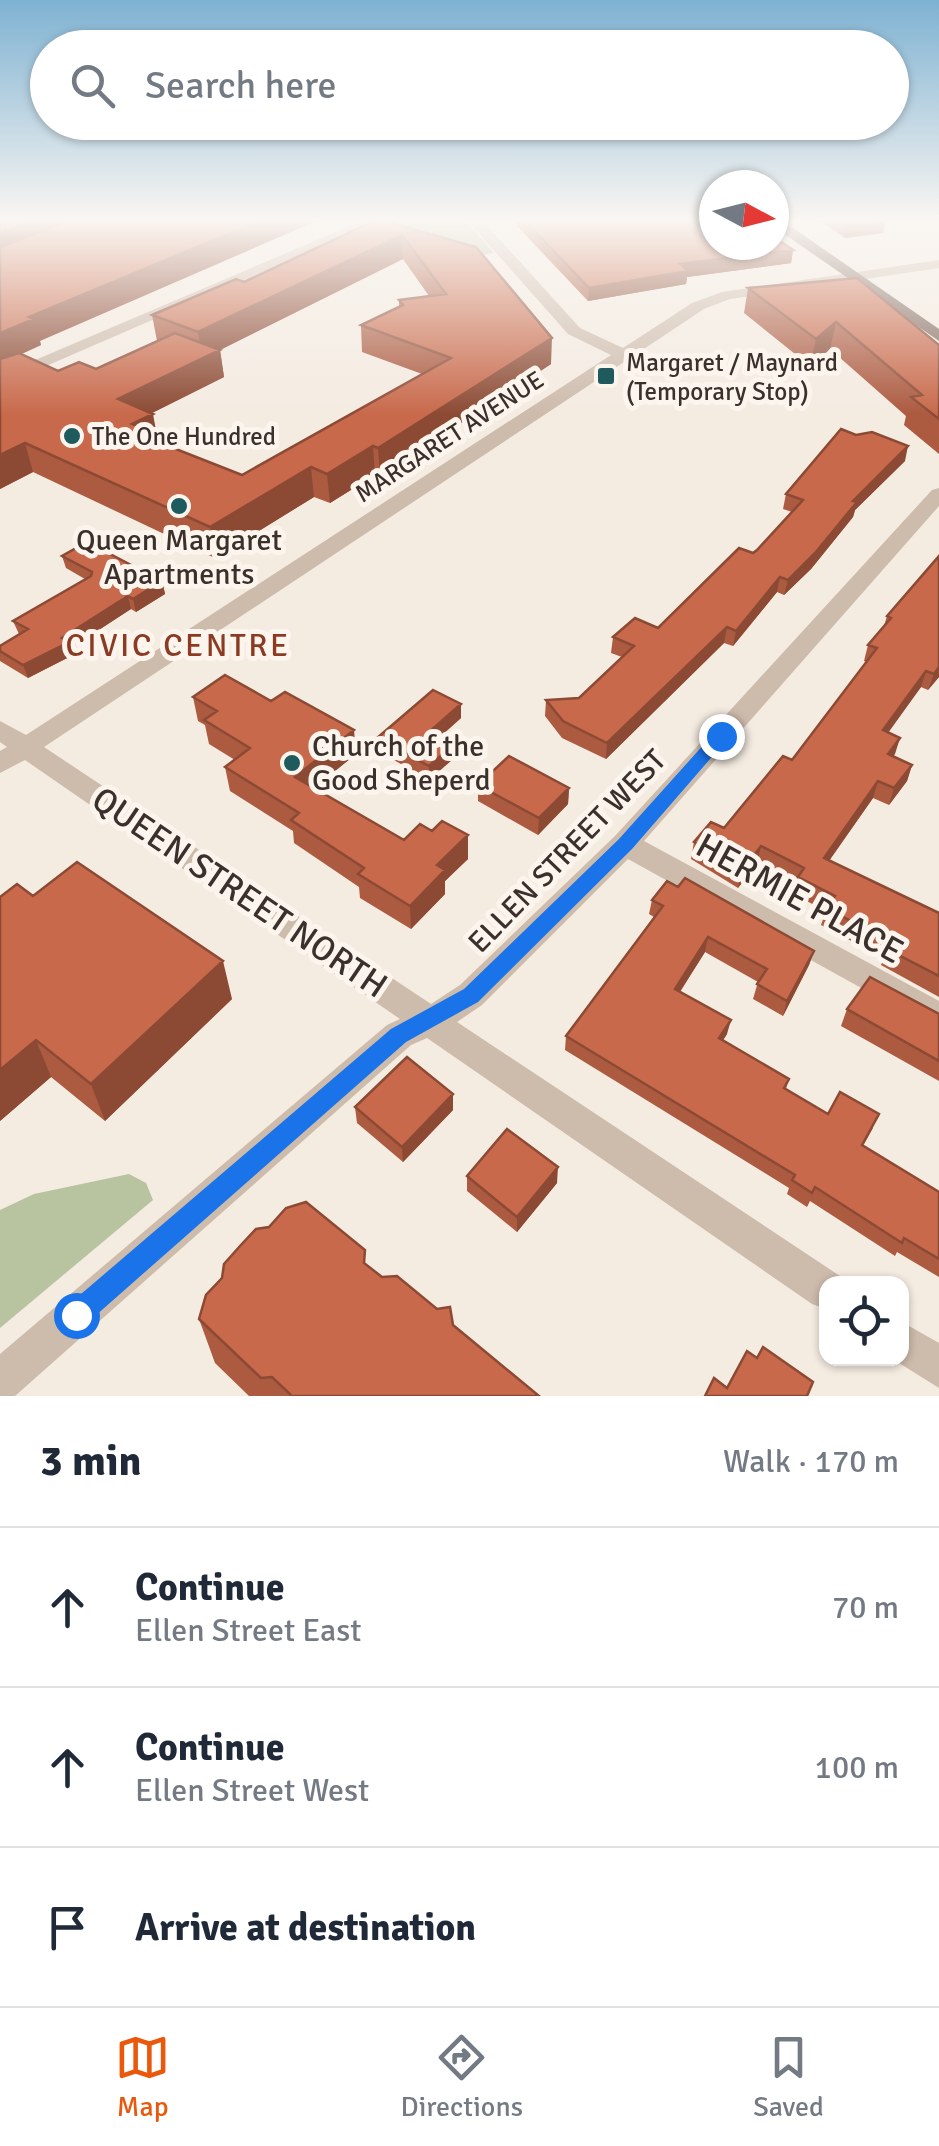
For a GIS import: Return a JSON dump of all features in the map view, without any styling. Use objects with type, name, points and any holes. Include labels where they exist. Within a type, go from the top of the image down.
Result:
[{"type":"main road","points":[[864,284],[939,336]]},
{"type":"street","points":[[0,381],[226,284]]},
{"type":"street","points":[[531,284],[583,338],[624,356]]},
{"type":"street","name":"MARGARET AVENUE","points":[[8,747],[718,298],[802,284]]},
{"type":"street","name":"ELLEN STREET WEST","points":[[0,1381],[398,1035],[433,1020],[471,996],[625,844],[939,494]]},
{"type":"street","name":"QUEEN STREET NORTH","points":[[8,747],[433,1020],[819,1285]]},
{"type":"street","name":"HERMIE PLACE","points":[[625,844],[939,1016]]},
{"type":"street","points":[[909,1347],[939,1368]]},
{"type":"green space","points":[[129,1174],[146,1183],[153,1200],[0,1328],[0,1210],[34,1194]]},
{"type":"building","points":[[0,284],[108,284],[29,317],[34,319],[0,333]]},
{"type":"building","points":[[224,284],[299,284],[198,332],[152,315]]},
{"type":"building","points":[[439,284],[507,284],[552,338],[378,448],[373,446],[327,474],[311,467],[210,527],[25,443],[0,455],[0,359],[19,353],[58,371],[79,362],[96,369],[175,333],[220,350],[118,399],[153,414],[132,424],[169,440],[163,444],[242,475],[451,358],[361,325],[403,305],[399,300],[446,294]]},
{"type":"building","points":[[865,284],[939,345],[939,419],[911,397],[922,395],[836,322],[816,339],[748,288]]},
{"type":"building","points":[[841,429],[856,435],[872,432],[908,446],[853,501],[857,502],[788,580],[780,577],[736,631],[727,627],[607,743],[563,721],[546,700],[579,698],[634,646],[613,637],[635,618],[658,628],[739,548],[753,553],[757,550],[803,500],[786,494]]},
{"type":"building","points":[[87,542],[162,581],[133,599],[128,596],[62,638],[69,642],[23,665],[0,651],[0,646],[28,629],[13,621],[91,576],[92,572],[62,556]]},
{"type":"building","points":[[939,556],[939,667],[934,674],[926,671],[883,730],[900,738],[888,754],[912,765],[894,788],[878,781],[824,858],[939,913],[939,976],[887,949],[891,942],[826,908],[835,896],[798,877],[804,868],[761,846],[742,871],[694,842],[711,822],[724,828],[783,756],[792,760],[877,648],[868,645],[891,618],[887,616]]},
{"type":"building","points":[[225,675],[271,701],[285,692],[354,730],[295,777],[404,840],[420,824],[432,831],[442,821],[468,835],[437,865],[445,870],[410,906],[358,874],[364,868],[291,820],[299,813],[225,767],[250,748],[204,720],[217,711],[193,697]]},
{"type":"building","points":[[433,690],[461,704],[429,732],[453,745],[429,766],[377,738]]},
{"type":"building","points":[[509,756],[569,788],[539,818],[478,785]]},
{"type":"building","points":[[77,862],[223,961],[91,1084],[36,1040],[0,1070],[0,897],[17,884],[33,896]]},
{"type":"building","points":[[685,878],[814,951],[787,1001],[757,984],[767,969],[708,937],[675,989],[731,1020],[719,1038],[789,1079],[784,1088],[828,1114],[840,1092],[879,1114],[862,1145],[939,1192],[939,1259],[904,1238],[902,1243],[815,1187],[812,1193],[792,1180],[795,1175],[566,1036],[663,906],[652,900],[667,881],[678,887]]},
{"type":"building","points":[[870,977],[939,1014],[939,1061],[847,1009]]},
{"type":"building","points":[[407,1057],[453,1094],[402,1147],[355,1107]]},
{"type":"building","points":[[507,1129],[558,1167],[517,1217],[467,1176]]},
{"type":"building","points":[[306,1202],[365,1250],[364,1263],[382,1277],[397,1276],[437,1309],[450,1307],[453,1325],[539,1396],[290,1396],[272,1377],[261,1378],[199,1319],[206,1295],[222,1278],[224,1264],[240,1246],[256,1229],[269,1227],[286,1208]]},
{"type":"building","points":[[763,1347],[813,1382],[807,1396],[705,1396],[714,1378],[727,1388],[747,1351],[757,1358]]},
{"type":"place","name":"Margaret / Maynard (Temporary Stop)","points":[[606,376]]},
{"type":"place","name":"The One Hundred","points":[[72,436]]},
{"type":"place","name":"Queen Margaret Apartments","points":[[179,506]]},
{"type":"place","name":"Church of the Good Sheperd","points":[[292,763]]},
{"type":"district","name":"CIVIC CENTRE","points":[[178,645]]},
{"type":"route","points":[[76,1315],[398,1035],[433,1020],[471,996],[625,844],[721,736]]}]
